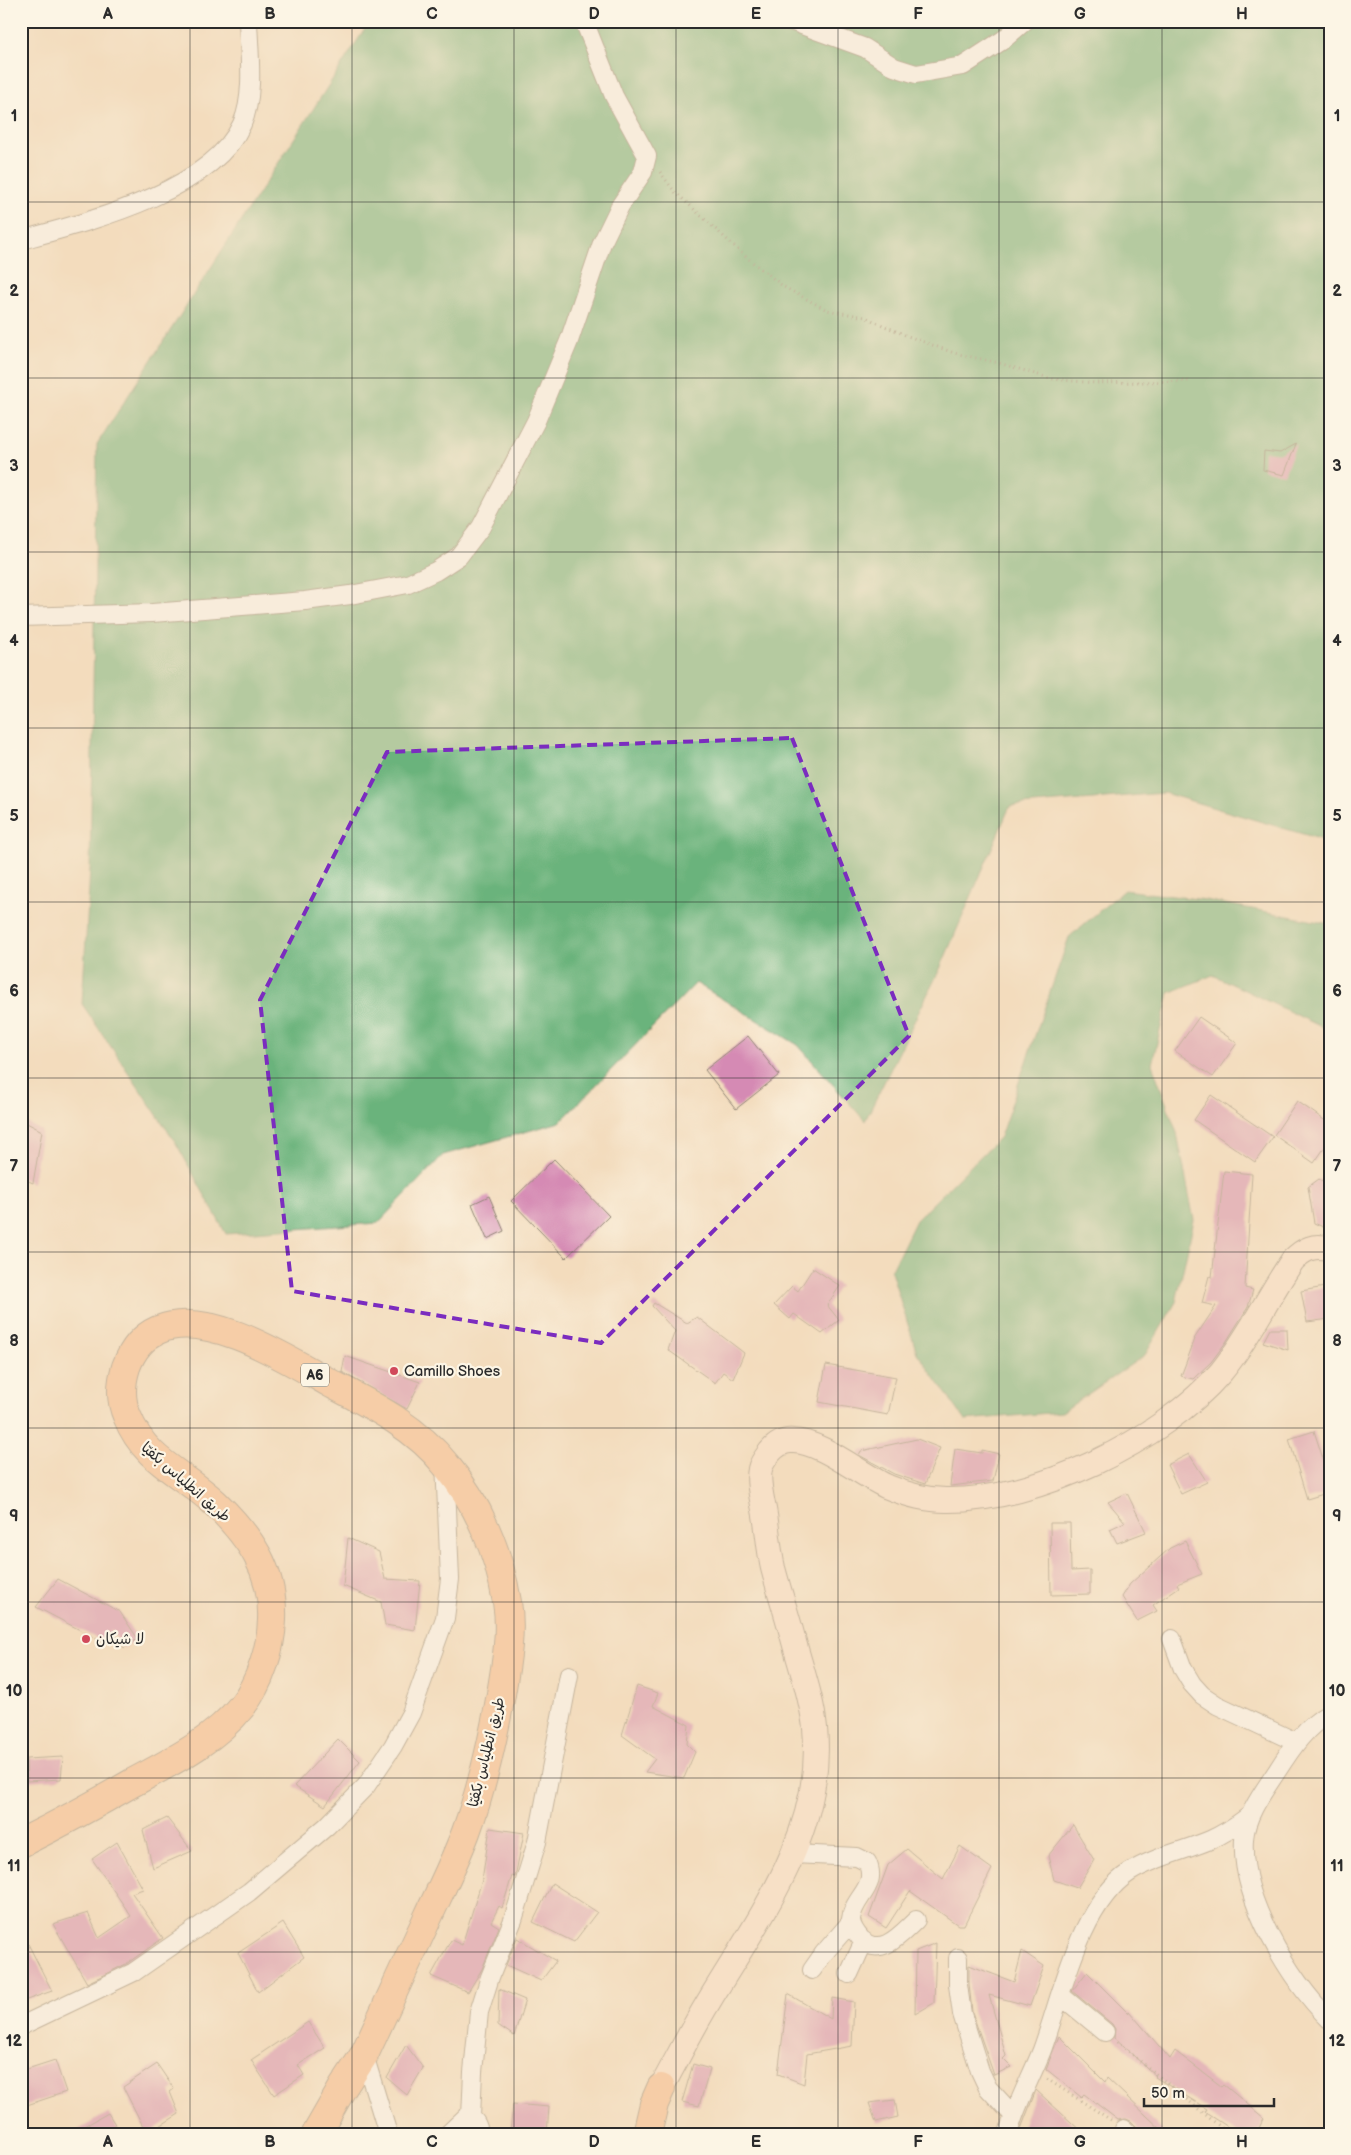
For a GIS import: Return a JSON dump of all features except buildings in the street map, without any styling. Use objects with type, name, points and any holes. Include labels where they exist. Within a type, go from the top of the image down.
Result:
[{"type":"highway","name":"طريق انطلياس بكفيّا","points":[[21,1844],[182,1755],[221,1728],[244,1703],[263,1665],[271,1633],[272,1601],[265,1568],[254,1549],[213,1501],[145,1449],[134,1432],[124,1408],[122,1380],[129,1359],[140,1342],[157,1330],[182,1323],[210,1328],[253,1342],[363,1400],[399,1422],[420,1438],[444,1462],[472,1499],[484,1524],[500,1572],[508,1605],[506,1663],[487,1764],[466,1833],[364,2055],[316,2134]]},
{"type":"highway","points":[[647,2134],[654,2104],[661,2088]]},
{"type":"highway","points":[[657,2134],[661,2088]]},
{"type":"main road","points":[[661,2088],[709,2001],[773,1896],[793,1854],[808,1812],[817,1749],[815,1724],[809,1695],[773,1566],[763,1504],[760,1470],[771,1450],[780,1443],[794,1441],[828,1453],[888,1487],[914,1496],[942,1501],[969,1499],[1003,1493],[1052,1480],[1135,1442],[1163,1425],[1189,1404],[1220,1373],[1237,1351],[1292,1260],[1305,1249],[1321,1246],[1330,1249]]},
{"type":"street","points":[[21,240],[147,201],[201,170],[226,150],[242,123],[250,88],[248,21]]},
{"type":"street","points":[[21,617],[152,613],[305,601],[350,595],[408,584],[436,571],[459,556],[481,526],[536,421],[568,341],[602,243],[620,206],[643,172],[647,156],[614,96],[584,21]]},
{"type":"street","points":[[790,21],[864,48],[894,67],[916,74],[963,66],[1003,40],[1025,21]]},
{"type":"street","points":[[21,2026],[134,1972],[249,1892],[327,1826],[366,1786],[393,1746],[411,1713],[445,1618],[450,1579],[444,1462]]},
{"type":"street","points":[[1172,1639],[1183,1669],[1192,1684],[1202,1695],[1217,1705],[1296,1742]]},
{"type":"street","points":[[471,2117],[479,2012],[490,1977],[513,1920],[537,1842],[569,1675]]},
{"type":"street","points":[[1330,1713],[1320,1718],[1296,1742],[1249,1816],[1244,1838],[1246,1865],[1252,1893],[1272,1938],[1304,1990],[1330,2020]]},
{"type":"street","points":[[1008,2134],[1013,2115],[1034,2070],[1070,1965],[1090,1920],[1111,1888],[1130,1872],[1212,1839],[1249,1816]]},
{"type":"street","points":[[793,1854],[856,1857],[867,1862],[870,1874],[869,1886],[854,1911],[851,1922],[812,1970]]},
{"type":"street","points":[[851,1922],[854,1930],[864,1941],[876,1946],[889,1944],[916,1920]]},
{"type":"street","points":[[849,1974],[864,1941]]},
{"type":"street","points":[[958,1958],[958,1985],[962,2014],[980,2071],[988,2088],[1013,2115]]},
{"type":"street","points":[[1060,1994],[1105,2032]]},
{"type":"street","points":[[364,2055],[388,2134]]},
{"type":"street","points":[[448,2134],[466,2116],[471,2117],[476,2122],[480,2134]]},
{"type":"path","points":[[647,156],[674,191],[746,257],[784,287],[826,310],[865,317],[905,335],[954,353],[999,363],[1052,379],[1095,383],[1188,381]]},
{"type":"path","points":[[1105,2032],[1229,2134]]},
{"type":"path","points":[[1034,2070],[1126,2131]]},
{"type":"highlighted area","points":[[792,738],[909,1036],[601,1343],[292,1291],[260,1000],[387,752]]},
{"type":"green space","points":[[370,21],[1330,21],[1330,842],[1164,793],[1010,806],[940,969],[865,1121],[798,1045],[696,983],[560,1122],[443,1155],[378,1223],[226,1234],[176,1143],[82,1004],[90,870],[97,444]]},
{"type":"green space","points":[[1124,890],[1205,900],[1330,924],[1330,1031],[1213,975],[1169,993],[1152,1064],[1177,1133],[1194,1220],[1176,1302],[1145,1355],[1062,1412],[965,1420],[917,1353],[891,1271],[916,1220],[1000,1137],[1069,937]]},
{"type":"place","name":"Camillo Shoes","points":[[394,1371]]},
{"type":"place","name":"لا شيكان","points":[[86,1639]]}]
